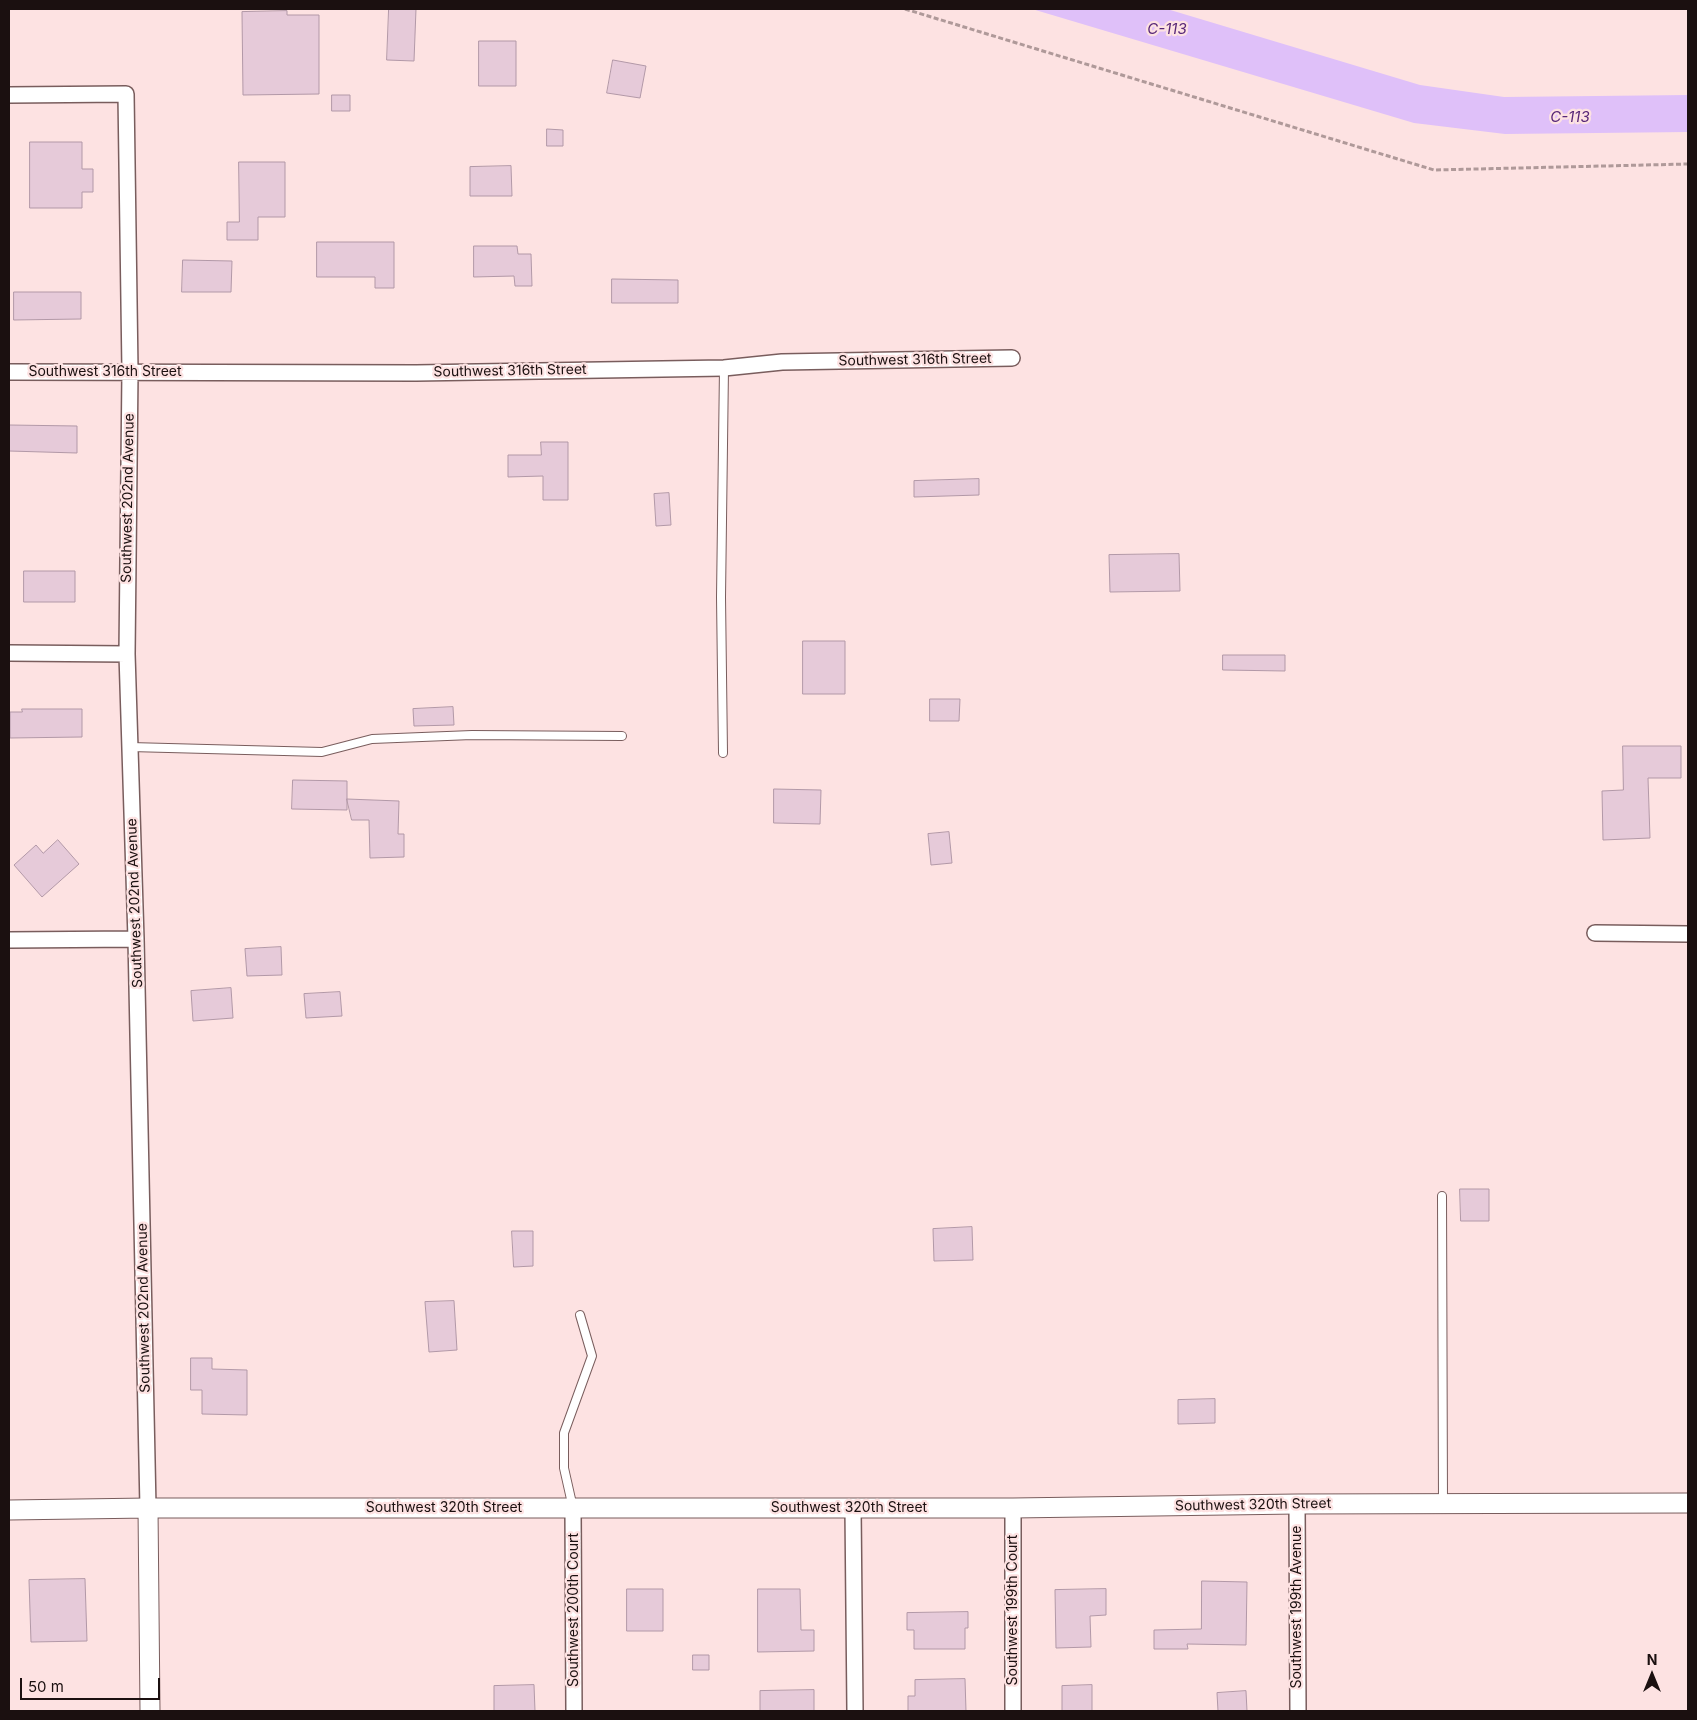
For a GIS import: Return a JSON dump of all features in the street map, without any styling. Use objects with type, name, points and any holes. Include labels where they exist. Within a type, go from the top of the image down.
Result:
[{"type":"street","name":"Southwest 202nd Avenue","points":[[9,95],[126,94],[130,371],[127,654],[136,939],[148,1508],[150,1711]]},
{"type":"street","name":"Southwest 316th Street","points":[[9,372],[416,373],[724,368],[782,362],[1012,358]]},
{"type":"street","points":[[9,653],[127,654]]},
{"type":"street","points":[[1595,933],[1688,934]]},
{"type":"street","points":[[9,940],[136,939]]},
{"type":"street","name":"Southwest 320th Street","points":[[9,1510],[148,1508],[1013,1508],[1297,1504],[1688,1503]]},
{"type":"street","name":"Southwest 199th Avenue","points":[[1297,1504],[1298,1711]]},
{"type":"street","name":"Southwest 200th Court","points":[[573,1508],[574,1711]]},
{"type":"street","points":[[853,1508],[855,1711]]},
{"type":"street","name":"Southwest 199th Court","points":[[1013,1508],[1013,1711]]},
{"type":"lane","points":[[723,752],[721,598],[724,368]]},
{"type":"lane","points":[[130,747],[322,752],[372,739],[472,735],[622,736]]},
{"type":"lane","points":[[1442,1196],[1443,1504]]},
{"type":"lane","points":[[573,1508],[564,1468],[564,1433],[592,1356],[580,1316]]},
{"type":"path","points":[[905,9],[1434,170],[1688,164]]},
{"type":"water","name":"C-113","points":[[1032,9],[1167,9],[1420,85],[1504,97],[1688,95],[1688,132],[1505,134],[1414,123]]},
{"type":"building","points":[[389,9],[416,9],[414,61],[387,60]]},
{"type":"building","points":[[287,11],[287,15],[319,15],[319,94],[243,95],[242,12]]},
{"type":"building","points":[[479,41],[516,41],[516,86],[479,86]]},
{"type":"building","points":[[613,60],[646,66],[640,98],[607,93]]},
{"type":"building","points":[[332,95],[350,95],[350,111],[332,111]]},
{"type":"building","points":[[547,129],[563,130],[563,146],[547,146]]},
{"type":"building","points":[[30,142],[82,142],[82,169],[93,169],[93,192],[82,192],[82,208],[30,208]]},
{"type":"building","points":[[239,162],[285,162],[285,217],[258,217],[258,240],[227,240],[227,222],[239,222]]},
{"type":"building","points":[[511,166],[512,196],[470,196],[470,167]]},
{"type":"building","points":[[317,242],[394,242],[394,288],[375,288],[375,277],[317,277]]},
{"type":"building","points":[[474,246],[517,246],[518,254],[531,254],[532,286],[515,286],[514,276],[474,277]]},
{"type":"building","points":[[183,260],[232,261],[231,292],[182,292]]},
{"type":"building","points":[[612,279],[678,280],[678,303],[612,303]]},
{"type":"building","points":[[14,292],[81,292],[81,319],[14,320]]},
{"type":"building","points":[[9,425],[77,426],[77,453],[9,451]]},
{"type":"building","points":[[541,442],[568,442],[568,500],[543,500],[543,476],[508,477],[508,455],[541,455]]},
{"type":"building","points":[[979,479],[979,495],[914,497],[914,481]]},
{"type":"building","points":[[669,493],[671,525],[656,526],[654,494]]},
{"type":"building","points":[[1179,554],[1180,591],[1110,592],[1109,555]]},
{"type":"building","points":[[24,571],[75,571],[75,602],[24,602]]},
{"type":"building","points":[[803,641],[845,641],[845,694],[803,694]]},
{"type":"building","points":[[1223,655],[1285,655],[1285,671],[1223,670]]},
{"type":"building","points":[[930,699],[960,699],[959,721],[930,721]]},
{"type":"building","points":[[453,707],[454,725],[414,726],[413,709]]},
{"type":"building","points":[[22,709],[82,709],[82,737],[10,738],[10,712],[22,712]]},
{"type":"building","points":[[1623,746],[1681,746],[1681,778],[1648,778],[1650,838],[1603,840],[1602,791],[1623,790]]},
{"type":"building","points":[[293,780],[347,781],[347,810],[292,809]]},
{"type":"building","points":[[774,789],[821,790],[820,824],[774,823]]},
{"type":"building","points":[[347,799],[399,801],[398,834],[404,834],[404,857],[370,858],[369,820],[352,820]]},
{"type":"building","points":[[949,832],[952,863],[931,865],[928,834]]},
{"type":"building","points":[[58,840],[79,864],[42,897],[14,865],[36,845],[43,853]]},
{"type":"building","points":[[281,947],[282,975],[247,976],[245,949]]},
{"type":"building","points":[[231,988],[233,1018],[193,1021],[191,991]]},
{"type":"building","points":[[340,992],[342,1016],[306,1018],[304,994]]},
{"type":"building","points":[[1460,1189],[1489,1189],[1489,1221],[1461,1221]]},
{"type":"building","points":[[972,1227],[973,1260],[934,1261],[933,1229]]},
{"type":"building","points":[[512,1231],[533,1231],[533,1266],[514,1267]]},
{"type":"building","points":[[454,1301],[457,1350],[429,1352],[425,1302]]},
{"type":"building","points":[[191,1358],[212,1358],[212,1369],[247,1370],[247,1415],[202,1414],[202,1390],[191,1390]]},
{"type":"building","points":[[1215,1399],[1215,1423],[1178,1424],[1178,1400]]},
{"type":"building","points":[[85,1579],[87,1641],[31,1642],[29,1580]]},
{"type":"building","points":[[1202,1581],[1247,1582],[1246,1645],[1187,1644],[1188,1649],[1154,1649],[1154,1630],[1201,1629]]},
{"type":"building","points":[[627,1589],[663,1589],[663,1631],[627,1631]]},
{"type":"building","points":[[758,1589],[800,1589],[801,1630],[814,1630],[814,1651],[758,1652]]},
{"type":"building","points":[[1106,1589],[1106,1615],[1090,1616],[1091,1647],[1056,1648],[1055,1590]]},
{"type":"building","points":[[968,1612],[968,1628],[965,1628],[965,1649],[914,1649],[914,1630],[907,1630],[907,1613]]},
{"type":"building","points":[[693,1655],[709,1655],[709,1670],[693,1670]]},
{"type":"building","points":[[965,1679],[966,1711],[908,1711],[908,1696],[915,1696],[915,1680]]},
{"type":"building","points":[[534,1685],[535,1711],[494,1711],[494,1686]]},
{"type":"building","points":[[1092,1685],[1092,1711],[1062,1711],[1062,1686]]},
{"type":"building","points":[[814,1690],[814,1711],[760,1711],[760,1691]]},
{"type":"building","points":[[1246,1691],[1247,1711],[1218,1711],[1217,1693]]}]
